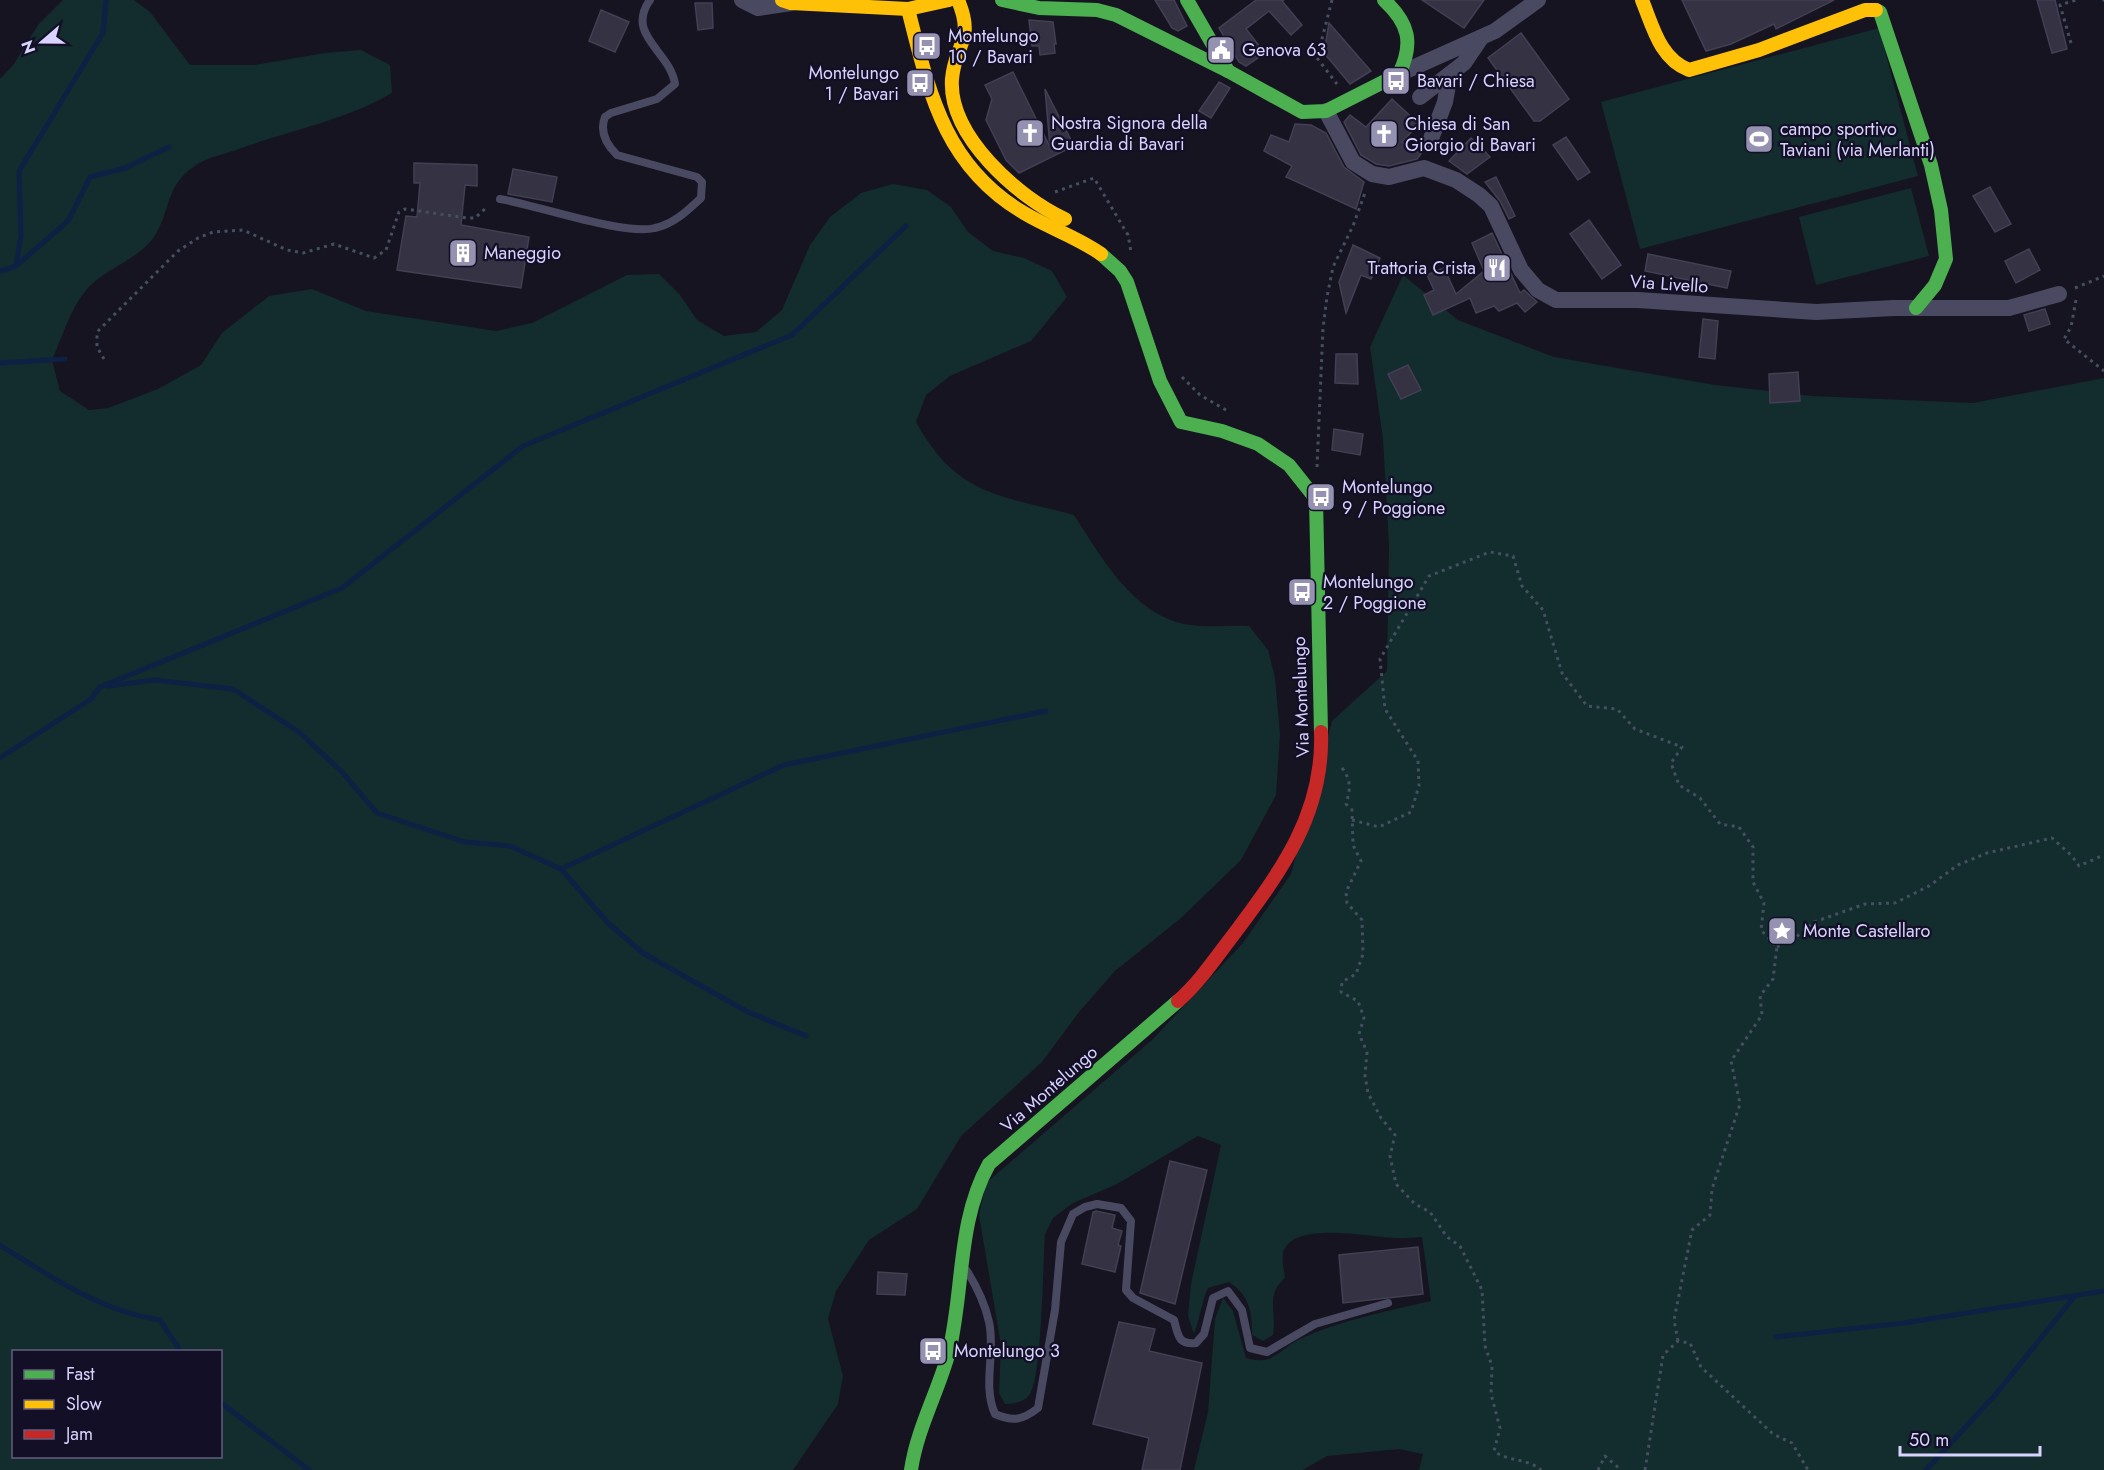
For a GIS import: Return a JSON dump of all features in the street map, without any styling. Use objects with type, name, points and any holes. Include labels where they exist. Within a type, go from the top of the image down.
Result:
[{"type":"street","points":[[742,0],[758,8],[787,1],[908,9],[949,0]]},
{"type":"street","points":[[958,0],[967,19],[968,34],[952,79],[962,122],[994,167],[1009,183],[1034,199],[1050,213],[1079,225]]},
{"type":"street","points":[[1002,0],[1039,8],[1097,10],[1116,15],[1228,71],[1302,112],[1326,111],[1399,74],[1495,30],[1538,0]]},
{"type":"street","points":[[1187,0],[1228,71]]},
{"type":"street","points":[[1384,0],[1398,12],[1409,31],[1405,63],[1399,74]]},
{"type":"street","points":[[1642,0],[1668,56],[1677,66],[1689,70],[1759,50],[1865,10],[1875,9],[1880,12],[1931,165],[1941,210],[1946,259],[1935,285],[1916,308]]},
{"type":"street","points":[[908,9],[934,112],[945,135],[968,166],[1021,212],[1098,251],[1121,271]]},
{"type":"street","points":[[1420,97],[1464,63],[1483,36]]},
{"type":"street","points":[[1429,144],[1445,102],[1450,74]]},
{"type":"street","points":[[1326,111],[1353,162],[1372,174]]},
{"type":"street","name":"Via Livello","points":[[1372,174],[1389,177],[1415,168],[1436,171],[1479,195],[1491,206],[1521,270],[1538,290],[1556,300],[1638,300],[1816,312],[1916,308],[2009,309],[2059,294]]},
{"type":"street","points":[[1109,241],[1149,338],[1169,406],[1181,422],[1235,433],[1284,459],[1306,482],[1316,499]]},
{"type":"street","name":"Via Montelungo","points":[[911,1470],[921,1427],[940,1382],[959,1298],[970,1211],[979,1179],[989,1164],[1184,996],[1281,871],[1303,828],[1322,762],[1316,499]]},
{"type":"lane","points":[[500,200],[529,204],[624,228],[654,229],[679,218],[701,198],[702,182],[697,177],[617,155],[611,149],[603,131],[605,117],[610,113],[657,99],[675,84],[674,73],[651,43],[642,23],[642,13],[650,0]]},
{"type":"lane","points":[[963,1266],[978,1289],[990,1324],[989,1400],[995,1414],[1010,1420],[1027,1417],[1038,1408],[1055,1310],[1061,1242],[1073,1214],[1084,1207],[1096,1204],[1121,1208],[1131,1221],[1126,1290],[1133,1298],[1174,1320],[1179,1340],[1183,1343],[1196,1343],[1204,1334],[1213,1298],[1228,1291],[1242,1310],[1250,1348],[1260,1352],[1267,1352],[1316,1324],[1388,1303]]},
{"type":"path","points":[[1332,0],[1317,58],[1349,100]]},
{"type":"path","points":[[2071,42],[2060,5],[2076,0]]},
{"type":"path","points":[[1316,499],[1323,328],[1333,267],[1353,226],[1372,174]]},
{"type":"path","points":[[1034,199],[1094,178],[1128,235],[1132,258]]},
{"type":"path","points":[[104,358],[97,347],[97,332],[178,251],[206,234],[243,230],[286,250],[303,253],[326,244],[334,244],[374,258],[386,250],[393,224],[399,212],[405,209],[475,218],[484,208],[500,200]]},
{"type":"path","points":[[2059,294],[2104,276]]},
{"type":"path","points":[[2078,286],[2071,327],[2064,339],[2104,371]]},
{"type":"path","points":[[1177,370],[1200,395],[1227,410]]},
{"type":"path","points":[[1352,820],[1379,827],[1411,812],[1419,786],[1418,761],[1384,709],[1380,659],[1429,576],[1490,552],[1513,556],[1522,586],[1543,610],[1562,673],[1587,706],[1617,709],[1635,729],[1682,747],[1671,763],[1679,785],[1700,798],[1720,824],[1739,827],[1753,847],[1753,882],[1764,903],[1761,930],[1777,947]]},
{"type":"path","points":[[1322,762],[1339,764],[1347,775],[1350,788],[1346,804],[1352,810],[1353,845],[1360,861],[1346,892],[1347,903],[1362,920],[1363,954],[1356,974],[1342,982],[1341,992],[1358,1001],[1364,1018],[1359,1034],[1366,1052],[1365,1076],[1368,1093],[1381,1118],[1395,1135],[1390,1156],[1396,1184],[1415,1204],[1430,1212],[1447,1237],[1460,1246],[1482,1290],[1485,1346],[1492,1366],[1491,1394],[1500,1428],[1494,1451],[1502,1458],[1535,1464],[1541,1470]]},
{"type":"path","points":[[1777,947],[1796,937],[1814,922],[1865,904],[1896,903],[1929,886],[1958,865],[1987,853],[2052,838],[2072,856],[2079,866],[2104,855]]},
{"type":"path","points":[[1678,1341],[1674,1320],[1692,1230],[1710,1215],[1712,1189],[1740,1104],[1731,1062],[1761,1015],[1760,996],[1773,979],[1777,947]]},
{"type":"path","points":[[1645,1470],[1663,1355],[1678,1341]]},
{"type":"path","points":[[1678,1341],[1690,1343],[1701,1367],[1719,1385],[1773,1434],[1792,1443],[1808,1470]]},
{"type":"path","points":[[1598,1470],[1605,1456],[1621,1470]]},
{"type":"green space","points":[[63,0],[134,0],[150,12],[190,65],[255,65],[325,53],[361,50],[390,65],[392,93],[374,103],[336,118],[206,160],[196,165],[179,181],[170,197],[161,224],[150,242],[85,291],[69,320],[52,360],[60,391],[89,410],[108,408],[158,389],[201,365],[222,333],[269,296],[312,289],[366,311],[496,331],[532,323],[627,275],[659,274],[680,295],[697,320],[724,336],[756,332],[782,310],[810,245],[830,217],[861,193],[893,184],[927,190],[951,207],[968,232],[993,251],[1024,258],[1052,271],[1067,297],[1031,341],[950,376],[926,395],[916,422],[931,446],[947,465],[964,479],[982,489],[1074,515],[1119,580],[1148,608],[1165,618],[1184,624],[1249,626],[1268,650],[1275,678],[1280,734],[1276,795],[1241,860],[1181,918],[1115,971],[1079,1012],[1042,1062],[961,1136],[917,1209],[869,1240],[836,1291],[828,1319],[843,1376],[838,1404],[793,1470],[0,1470],[0,79],[14,64],[38,25]]},
{"type":"green space","name":"campo sportivo Taviani (via Merlanti)","points":[[1879,28],[1918,176],[1640,249],[1601,102]]},
{"type":"green space","points":[[1911,188],[1929,256],[1816,285],[1799,217]]},
{"type":"green space","points":[[1403,275],[1458,320],[1554,357],[1715,385],[1812,396],[1973,403],[2104,378],[2104,1470],[1419,1470],[1423,1454],[1399,1449],[1327,1456],[1303,1470],[1194,1470],[1208,1412],[1215,1319],[1223,1298],[1233,1311],[1246,1358],[1255,1360],[1275,1356],[1300,1339],[1332,1326],[1431,1301],[1422,1237],[1401,1238],[1336,1233],[1304,1235],[1292,1241],[1283,1253],[1285,1278],[1279,1284],[1273,1297],[1273,1335],[1263,1341],[1252,1335],[1246,1299],[1229,1282],[1208,1288],[1194,1334],[1188,1316],[1191,1284],[1221,1145],[1198,1136],[1117,1184],[1073,1203],[1053,1218],[1045,1234],[1041,1318],[1034,1383],[1030,1394],[1025,1399],[1005,1404],[999,1393],[1001,1345],[979,1215],[986,1183],[1153,1039],[1243,943],[1291,874],[1332,721],[1387,671],[1389,545],[1383,439],[1370,347]]},
{"type":"building","points":[[1155,0],[1174,0],[1187,26],[1178,31],[1172,28]]},
{"type":"building","points":[[1256,0],[1284,0],[1282,1],[1302,25],[1291,35],[1269,11],[1246,29],[1265,53],[1246,66],[1239,62],[1219,28]]},
{"type":"building","points":[[1422,0],[1484,0],[1464,28]]},
{"type":"building","points":[[1682,0],[1834,0],[1776,29],[1774,24],[1731,44],[1706,51]]},
{"type":"building","points":[[2037,0],[2055,0],[2067,49],[2052,53]]},
{"type":"building","points":[[695,3],[712,3],[713,28],[698,30]]},
{"type":"building","points":[[601,10],[629,22],[615,52],[589,41]]},
{"type":"building","points":[[1029,20],[1053,22],[1055,53],[1040,55],[1039,46],[1032,46]]},
{"type":"building","points":[[1329,23],[1371,71],[1350,84],[1324,53]]},
{"type":"building","points":[[1521,33],[1569,99],[1540,121],[1534,121],[1488,58]]},
{"type":"building","name":"Nostra Signora della Guardia di Bavari","points":[[1013,72],[1050,147],[1045,89],[1074,146],[1019,173],[1006,160],[986,120],[992,99],[985,85]]},
{"type":"building","points":[[1219,82],[1230,88],[1211,118],[1199,111]]},
{"type":"building","name":"Chiesa di San Giorgio di Bavari","points":[[1392,99],[1419,124],[1402,142],[1421,154],[1417,159],[1389,166],[1376,164],[1361,155],[1344,122],[1350,115],[1366,127]]},
{"type":"building","points":[[1295,124],[1311,125],[1326,133],[1344,167],[1364,182],[1356,209],[1286,177],[1292,166],[1264,151],[1271,135],[1289,142]]},
{"type":"building","points":[[1566,137],[1590,172],[1578,180],[1553,145]]},
{"type":"building","points":[[1471,138],[1490,157],[1467,174],[1449,161]]},
{"type":"building","name":"Maneggio","points":[[414,163],[477,165],[477,186],[465,185],[461,225],[529,237],[521,288],[397,270],[406,216],[417,217],[420,183],[414,183]]},
{"type":"building","points":[[513,169],[557,177],[552,202],[508,194]]},
{"type":"building","points":[[1496,177],[1515,216],[1509,219],[1500,201],[1485,182]]},
{"type":"building","points":[[1990,187],[2011,224],[1995,232],[1973,196]]},
{"type":"building","points":[[1589,220],[1621,265],[1602,279],[1570,234]]},
{"type":"building","points":[[1492,233],[1520,293],[1524,290],[1537,302],[1525,312],[1517,303],[1499,311],[1494,306],[1476,313],[1470,298],[1433,315],[1424,295],[1434,290],[1427,275],[1444,268],[1456,294],[1484,271],[1472,243]]},
{"type":"building","points":[[1353,245],[1380,258],[1371,279],[1361,275],[1346,313],[1339,282]]},
{"type":"building","points":[[2029,249],[2040,270],[2016,283],[2005,261]]},
{"type":"building","points":[[1648,254],[1731,271],[1727,288],[1645,271]]},
{"type":"building","points":[[2045,309],[2050,324],[2029,331],[2024,315]]},
{"type":"building","points":[[1703,319],[1718,321],[1715,359],[1699,357]]},
{"type":"building","points":[[1336,354],[1357,354],[1358,384],[1335,383]]},
{"type":"building","points":[[1408,365],[1421,390],[1401,399],[1388,374]]},
{"type":"building","points":[[1798,372],[1800,401],[1770,403],[1769,374]]},
{"type":"building","points":[[1334,429],[1363,434],[1360,455],[1332,450]]},
{"type":"building","points":[[1170,1161],[1207,1170],[1175,1304],[1140,1293]]},
{"type":"building","points":[[1093,1212],[1115,1215],[1112,1228],[1122,1231],[1115,1272],[1082,1264]]},
{"type":"building","points":[[1418,1247],[1423,1294],[1343,1303],[1339,1255]]},
{"type":"building","points":[[878,1272],[907,1274],[905,1295],[877,1294]]},
{"type":"building","points":[[1119,1322],[1155,1329],[1149,1351],[1202,1363],[1180,1470],[1142,1470],[1149,1438],[1093,1424]]},
{"type":"waterway","points":[[16,266],[21,236],[19,171],[103,33],[106,0]]},
{"type":"waterway","points":[[0,271],[16,266],[68,221],[90,177],[125,168],[169,147]]},
{"type":"waterway","points":[[0,758],[91,699],[100,687],[342,588],[523,446],[792,335],[906,226]]},
{"type":"waterway","points":[[0,363],[65,359]]},
{"type":"waterway","points":[[108,686],[155,680],[233,689],[299,732],[342,772],[377,813],[465,842],[510,846],[561,869],[608,923],[643,953],[746,1011],[806,1036]]},
{"type":"waterway","points":[[561,869],[784,765],[1046,711]]},
{"type":"waterway","points":[[0,1245],[96,1301],[138,1316],[160,1320],[180,1350]]},
{"type":"waterway","points":[[1776,1337],[1904,1323],[2104,1291]]},
{"type":"waterway","points":[[1926,1470],[1996,1394],[2074,1297]]},
{"type":"waterway","points":[[222,1404],[309,1470]]},
{"type":"traffic: fast","points":[[1002,0],[1039,8],[1097,10],[1116,15],[1228,71],[1302,112],[1326,111],[1399,74],[1406,53],[1406,34],[1399,17],[1384,0]]},
{"type":"traffic: fast","points":[[1187,0],[1228,71]]},
{"type":"traffic: fast","points":[[1876,10],[1880,12],[1931,165],[1941,210],[1946,259],[1935,285],[1916,308]]},
{"type":"traffic: fast","points":[[1101,254],[1120,271],[1127,282],[1160,381],[1181,422],[1222,431],[1258,444],[1289,465],[1316,499],[1321,732]]},
{"type":"traffic: fast","points":[[911,1470],[918,1440],[949,1352],[966,1232],[971,1209],[989,1164],[1178,1001]]},
{"type":"traffic: slow","points":[[782,0],[791,3],[908,9],[949,0]]},
{"type":"traffic: slow","points":[[958,0],[965,25],[952,79],[954,101],[962,122],[974,143],[1008,181],[1027,196],[1065,219]]},
{"type":"traffic: slow","points":[[1642,0],[1664,50],[1679,65],[1689,70],[1759,50],[1865,10],[1876,10]]},
{"type":"traffic: slow","points":[[908,9],[933,98],[958,150],[975,173],[997,194],[1024,213],[1101,254]]},
{"type":"traffic: jam","points":[[1178,1001],[1200,978],[1251,911],[1283,864],[1296,840],[1315,789],[1320,762],[1321,732]]},
{"type":"place","name":"Montelungo 10 / Bavari","points":[[927,46]]},
{"type":"place","name":"Genova 63","points":[[1221,50]]},
{"type":"place","name":"Bavari / Chiesa","points":[[1396,81]]},
{"type":"place","name":"Montelungo 1 / Bavari","points":[[920,83]]},
{"type":"place","name":"Nostra Signora della Guardia di Bavari","points":[[1030,133]]},
{"type":"place","name":"Chiesa di San Giorgio di Bavari","points":[[1384,134]]},
{"type":"place","name":"campo sportivo Taviani (via Merlanti)","points":[[1759,139]]},
{"type":"place","name":"Maneggio","points":[[463,253]]},
{"type":"place","name":"Trattoria Crista","points":[[1497,268]]},
{"type":"place","name":"Montelungo 9 / Poggione","points":[[1321,497]]},
{"type":"place","name":"Montelungo 2 / Poggione","points":[[1302,592]]},
{"type":"place","name":"Monte Castellaro","points":[[1782,931]]},
{"type":"place","name":"Montelungo 3","points":[[933,1351]]}]
